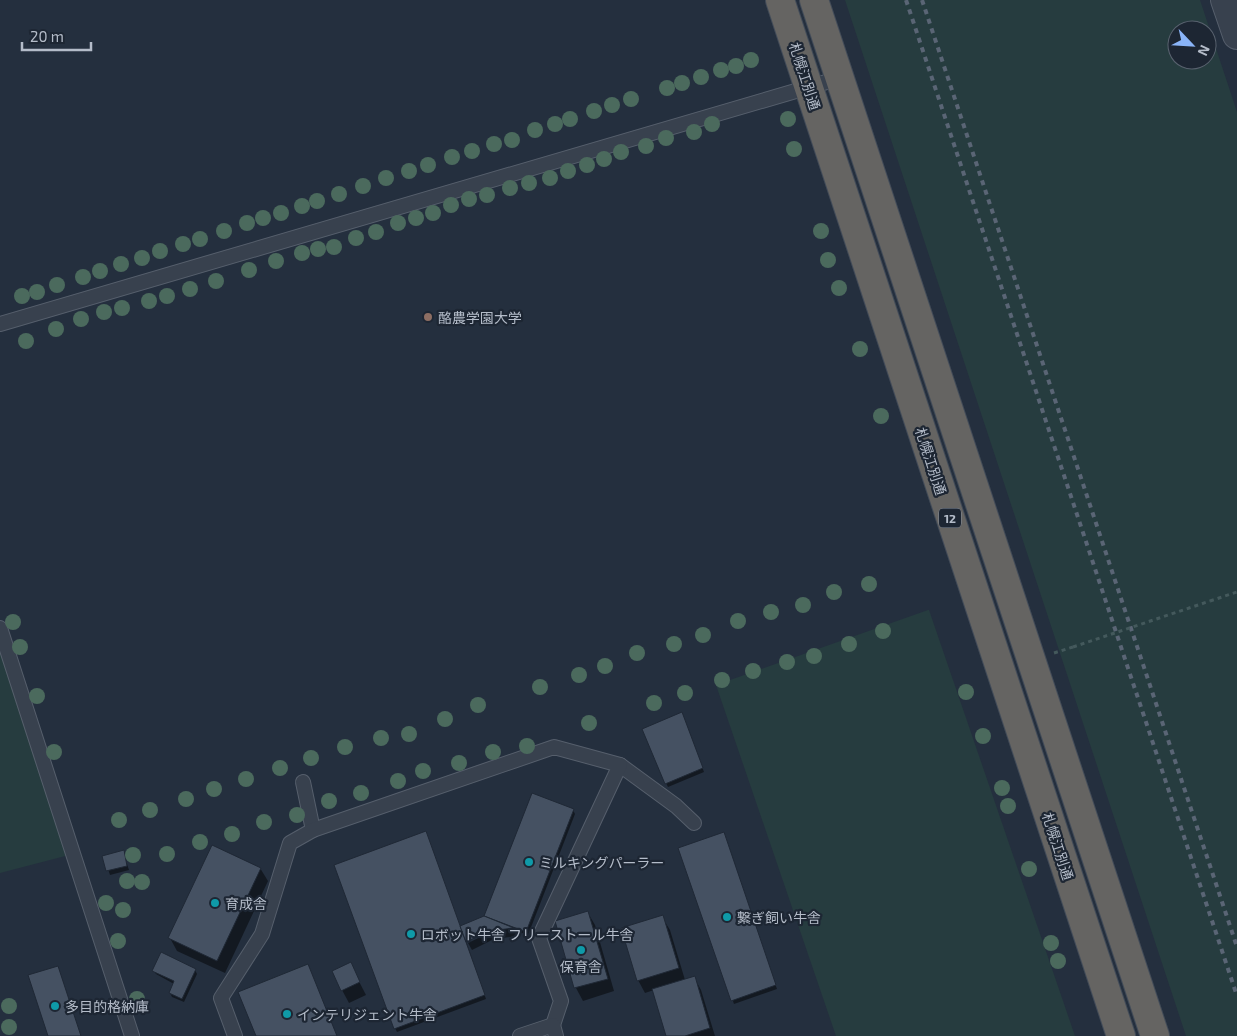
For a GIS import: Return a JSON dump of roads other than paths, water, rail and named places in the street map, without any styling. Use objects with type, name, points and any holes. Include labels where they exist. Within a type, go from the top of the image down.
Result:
[{"type":"highway","name":"札幌江別通","points":[[780,0],[1121,1036]]},
{"type":"highway","name":"12","points":[[814,0],[1155,1036]]},
{"type":"street","points":[[1225,0],[1237,35]]},
{"type":"lane","points":[[0,324],[840,78]]},
{"type":"lane","points":[[0,628],[132,1036]]},
{"type":"lane","points":[[235,1036],[221,998],[262,934],[290,843],[313,830],[554,747],[620,765],[676,806],[694,823]]},
{"type":"lane","points":[[520,1036],[554,1030],[561,1001],[539,938],[620,765]]},
{"type":"lane","points":[[303,782],[313,830]]},
{"type":"railway","points":[[906,0],[1237,996]]},
{"type":"railway","points":[[922,0],[1237,947]]},
{"type":"place","name":"酪農学園大学","points":[[428,317]]},
{"type":"place","name":"ミルキングパーラー","points":[[529,862]]},
{"type":"place","name":"育成舎","points":[[215,903]]},
{"type":"place","name":"繋ぎ飼い牛舎","points":[[727,917]]},
{"type":"place","name":"ロボット牛舎 フリーストール牛舎","points":[[411,934]]},
{"type":"place","name":"保育舎","points":[[581,950]]},
{"type":"place","name":"多目的格納庫","points":[[55,1006]]},
{"type":"place","name":"インテリジェント牛舎","points":[[287,1014]]}]
